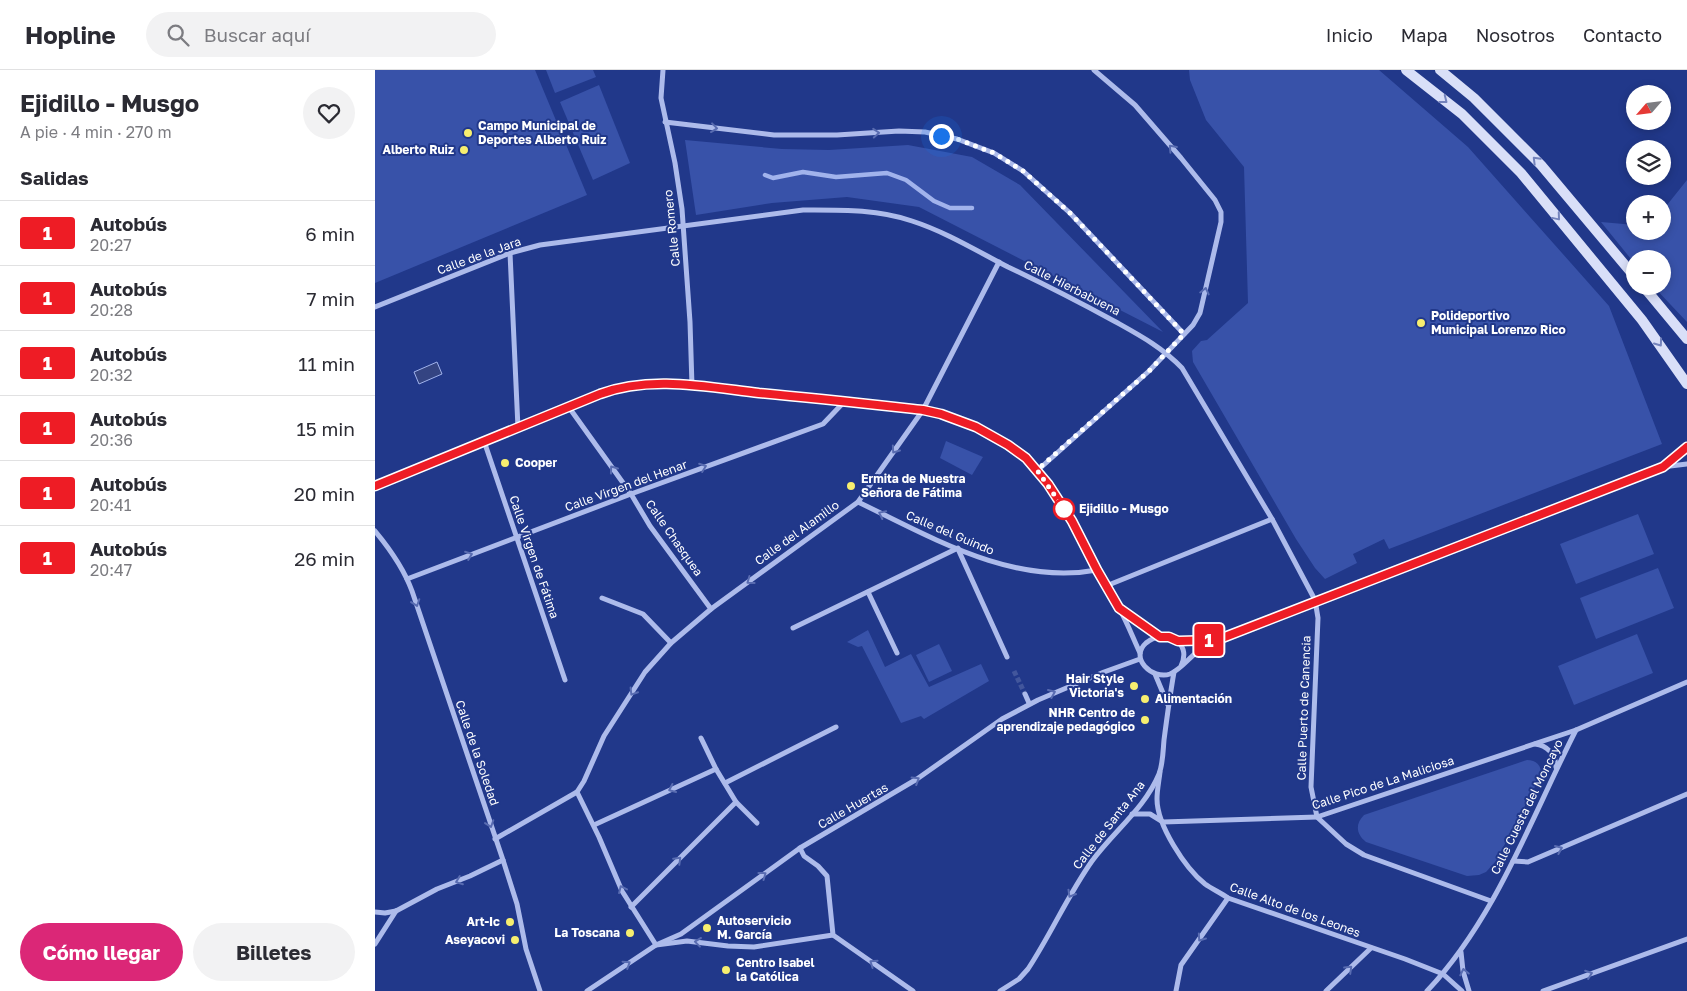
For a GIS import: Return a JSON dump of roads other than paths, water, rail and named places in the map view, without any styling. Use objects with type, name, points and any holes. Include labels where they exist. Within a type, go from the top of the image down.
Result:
[{"type":"main road","points":[[1406,70],[1462,114],[1521,173],[1642,320],[1687,384]]},
{"type":"main road","points":[[1440,70],[1475,98],[1541,164],[1626,266]]},
{"type":"main road","points":[[1650,295],[1687,340]]},
{"type":"street","name":"Calle Romero","points":[[663,70],[661,98],[675,163],[683,226],[690,322],[692,386]]},
{"type":"street","points":[[1037,470],[1149,371],[1193,325],[1200,313],[1221,222],[1221,212],[1215,200],[1181,158],[1135,105],[1094,70]]},
{"type":"street","points":[[665,122],[774,135],[837,135],[899,131],[925,132],[957,139],[994,153],[1023,171],[1070,213],[1184,334]]},
{"type":"street","name":"Calle Hierbabuena","points":[[683,226],[803,210],[847,209],[883,213],[913,221],[954,239],[1096,311],[1151,342],[1167,353],[1182,368],[1190,380],[1272,520],[1315,600]]},
{"type":"street","name":"Calle de la Jara","points":[[375,307],[510,253],[540,245],[683,226]]},
{"type":"street","points":[[510,253],[518,428]]},
{"type":"street","name":"Calle del Alamillo","points":[[577,792],[584,781],[604,736],[645,672],[671,643],[711,609],[858,502],[923,410],[999,262]]},
{"type":"street","points":[[375,486],[567,406],[616,388],[647,384],[692,386],[923,410],[941,414],[976,427],[1008,445],[1026,458],[1037,470],[1072,521],[1119,608],[1140,652],[1140,660],[1147,669],[1155,674],[1167,675],[1174,672],[1198,651],[1217,640],[1315,600],[1663,467],[1687,464]]},
{"type":"street","name":"Calle Virgen del Henar","points":[[407,579],[823,424],[844,402]]},
{"type":"street","name":"Calle Chasquea","points":[[567,406],[631,494],[650,526],[711,609]]},
{"type":"street","name":"Calle Virgen de Fátima","points":[[484,441],[565,680]]},
{"type":"street","points":[[1663,467],[1687,446]]},
{"type":"street","name":"Calle del Guindo","points":[[858,502],[935,540],[993,562],[1031,570],[1068,574],[1097,570]]},
{"type":"street","points":[[1106,586],[1272,520]]},
{"type":"street","name":"Calle de la Soledad","points":[[375,531],[395,557],[407,579],[503,860],[517,904],[526,949],[540,991]]},
{"type":"street","points":[[793,628],[958,548],[1007,656]]},
{"type":"street","points":[[868,592],[897,653]]},
{"type":"street","points":[[602,598],[643,614],[671,643]]},
{"type":"street","name":"Calle Puerto de Canencia","points":[[1315,600],[1318,618],[1311,788],[1317,817]]},
{"type":"street","points":[[1119,608],[1160,637]]},
{"type":"street","points":[[1140,652],[1145,644],[1160,637],[1169,637],[1178,641],[1217,640]]},
{"type":"street","points":[[1178,641],[1185,653],[1185,659],[1181,666]]},
{"type":"street","name":"Calle Huertas","points":[[587,991],[656,945],[681,934],[800,848],[917,780],[1002,719],[1029,704],[1097,675],[1140,660]]},
{"type":"street","name":"Calle de Santa Ana","points":[[1000,991],[1019,979],[1028,969],[1082,877],[1104,845],[1145,798],[1160,772],[1174,672]]},
{"type":"street","name":"Calle de Santa Ana","points":[[1155,674],[1168,705]]},
{"type":"street","name":"Calle Cuesta del Moncayo","points":[[1427,991],[1461,952],[1491,901],[1513,861],[1576,730],[1687,682]]},
{"type":"street","points":[[1025,694],[1029,704]]},
{"type":"street","points":[[725,783],[836,726]]},
{"type":"street","name":"Calle Pico de La Maliciosa","points":[[1133,814],[1150,814],[1163,822],[1317,817],[1576,730]]},
{"type":"street","points":[[701,738],[716,769],[736,802],[757,823]]},
{"type":"street","points":[[1532,744],[1539,745],[1551,752],[1556,763],[1556,770]]},
{"type":"street","points":[[594,826],[716,769]]},
{"type":"street","name":"Calle Alto de los Leones","points":[[1160,772],[1157,799],[1163,822],[1185,863],[1205,884],[1229,898],[1443,974]]},
{"type":"street","points":[[495,839],[577,792],[622,891],[656,945],[687,941],[728,946],[754,946],[833,935],[913,991]]},
{"type":"street","points":[[1513,861],[1528,862],[1687,794]]},
{"type":"street","points":[[631,907],[736,802]]},
{"type":"street","points":[[1317,817],[1346,844],[1364,855],[1491,901]]},
{"type":"street","points":[[800,848],[804,856],[818,866],[827,876],[833,935]]},
{"type":"street","points":[[375,912],[396,911],[437,889],[503,860]]},
{"type":"street","points":[[1176,991],[1181,965],[1229,898]]},
{"type":"street","points":[[375,944],[396,911]]},
{"type":"street","points":[[1543,991],[1687,939]]},
{"type":"street","points":[[1326,991],[1371,948]]},
{"type":"street","points":[[1461,952],[1463,972],[1469,991]]},
{"type":"street","points":[[1443,974],[1462,991]]},
{"type":"waterway","points":[[765,175],[773,178],[803,172],[836,177],[887,173],[906,180],[934,201],[950,208],[972,208]]},
{"type":"tunnel","points":[[1014,671],[1025,694]]},
{"type":"place","name":"Campo Municipal de Deportes Alberto Ruiz","points":[[468,133]]},
{"type":"place","name":"Alberto Ruiz","points":[[464,150]]},
{"type":"place","name":"Polideportivo Municipal Lorenzo Rico","points":[[1421,323]]},
{"type":"place","name":"Cooper","points":[[505,463]]},
{"type":"place","name":"Ermita de Nuestra Señora de Fátima","points":[[851,486]]},
{"type":"place","name":"Ejidillo - Musgo","points":[[1064,509]]},
{"type":"place","name":"Hair Style Victoria's","points":[[1134,686]]},
{"type":"place","name":"Alimentación","points":[[1145,699]]},
{"type":"place","name":"NHR Centro de aprendizaje pedagógico","points":[[1145,720]]},
{"type":"place","name":"Art-Ic","points":[[510,922]]},
{"type":"place","name":"Autoservicio M. García","points":[[707,928]]},
{"type":"place","name":"La Toscana","points":[[630,933]]},
{"type":"place","name":"Aseyacovi","points":[[515,940]]},
{"type":"place","name":"Centro Isabel la Católica","points":[[726,970]]}]
